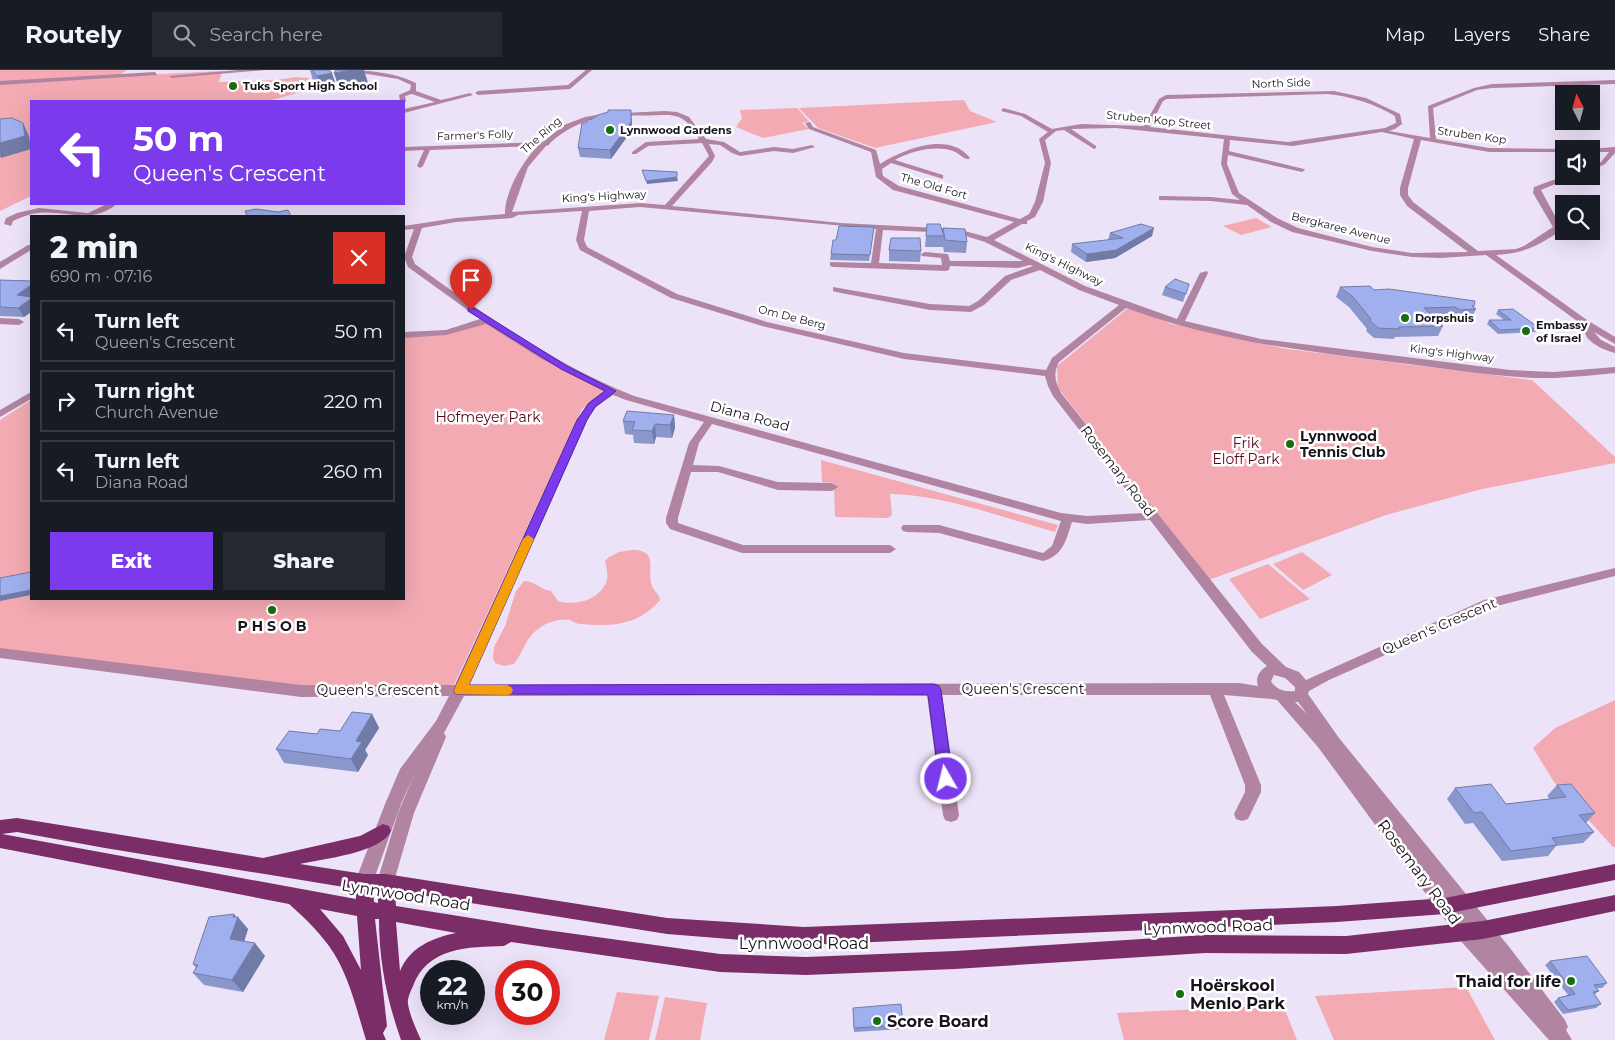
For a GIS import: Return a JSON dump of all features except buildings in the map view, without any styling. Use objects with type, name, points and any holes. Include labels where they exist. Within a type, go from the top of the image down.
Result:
[{"type":"main road","name":"Lynnwood Road","points":[[0,827],[17,825],[105,841],[364,882],[386,882],[667,926],[723,932],[804,936],[1327,915],[1454,905],[1615,872]]},
{"type":"main road","points":[[262,865],[364,843],[383,831]]},
{"type":"main road","name":"Lynnwood Road","points":[[0,841],[294,897],[539,938],[720,963],[806,966],[955,960],[1205,944],[1346,944],[1483,930],[1615,903]]},
{"type":"main road","points":[[364,882],[377,1040]]},
{"type":"main road","points":[[386,882],[389,912],[389,956],[398,1002],[411,1040]]},
{"type":"main road","points":[[294,897],[319,920],[338,942],[354,973],[377,1040]]},
{"type":"main road","points":[[398,1002],[413,964],[435,948],[448,943],[479,938],[539,938]]},
{"type":"street","points":[[1,83],[263,70]]},
{"type":"street","points":[[346,70],[404,78],[414,84],[413,91]]},
{"type":"street","points":[[478,93],[570,87],[589,70]]},
{"type":"street","points":[[1433,140],[1430,107],[1476,89],[1497,86],[1615,82]]},
{"type":"street","points":[[403,100],[402,95],[413,91],[441,102]]},
{"type":"street","name":"North Side","points":[[1146,128],[1161,100],[1166,97],[1332,92],[1348,94],[1398,115],[1398,126],[1377,131]]},
{"type":"street","points":[[405,105],[431,105],[470,95]]},
{"type":"street","points":[[1003,110],[1022,114],[1051,131]]},
{"type":"street","name":"The Ring","points":[[511,214],[525,164],[567,126],[584,119],[664,114],[686,117],[704,141],[710,151],[711,158],[667,207]]},
{"type":"street","name":"The Old Fort","points":[[808,124],[811,128],[873,150],[877,156],[878,168],[882,179],[899,189],[1024,222]]},
{"type":"street","name":"Struben Kop Street","points":[[1051,131],[1104,125],[1289,144],[1377,131]]},
{"type":"street","points":[[1065,128],[1094,147]]},
{"type":"street","points":[[988,240],[1024,222],[1032,215],[1039,202],[1048,163],[1042,139],[1044,134],[1051,131]]},
{"type":"street","name":"Struben Kop","points":[[1377,131],[1494,150],[1555,150]]},
{"type":"street","name":"Bergkaree Avenue","points":[[1227,138],[1225,167],[1234,191],[1247,203],[1291,229],[1365,248],[1412,255],[1478,255],[1507,253],[1527,248],[1557,227],[1537,193],[1537,189],[1555,182]]},
{"type":"street","points":[[1418,138],[1404,188],[1405,197],[1410,204],[1478,255]]},
{"type":"street","points":[[634,153],[644,145],[704,141],[722,143],[738,154],[774,149],[793,152],[812,147]]},
{"type":"street","name":"Farmer's Folly","points":[[405,149],[547,144]]},
{"type":"street","points":[[878,168],[908,151],[936,146],[963,153],[967,158]]},
{"type":"street","points":[[420,166],[428,148]]},
{"type":"street","points":[[1600,150],[1615,149]]},
{"type":"street","points":[[1600,166],[1604,164],[1615,149]]},
{"type":"street","points":[[1225,152],[1302,170]]},
{"type":"street","points":[[891,162],[940,177]]},
{"type":"street","points":[[496,215],[503,210],[506,202],[515,198]]},
{"type":"street","points":[[1162,198],[1211,199],[1247,203]]},
{"type":"street","points":[[90,215],[111,205]]},
{"type":"street","name":"King's Highway","points":[[405,228],[496,215],[628,205],[667,207],[832,224],[948,230],[988,240],[1082,288],[1179,323],[1294,348],[1510,373],[1615,375]]},
{"type":"street","name":"Om De Berg","points":[[586,208],[580,240],[583,248],[678,297],[765,324],[895,354],[1050,373]]},
{"type":"street","points":[[8,224],[9,220],[37,209],[81,215]]},
{"type":"street","name":"King's Highway","points":[[477,218],[511,214]]},
{"type":"street","name":"Diana Road","points":[[419,226],[409,253],[410,263],[441,289],[487,320],[564,368],[611,391],[1068,518],[1087,520],[1153,516]]},
{"type":"street","points":[[875,265],[880,226]]},
{"type":"street","points":[[0,266],[30,248]]},
{"type":"street","points":[[925,254],[944,255],[946,268]]},
{"type":"street","points":[[1489,254],[1586,325],[1615,341]]},
{"type":"street","points":[[833,264],[946,268],[1030,262]]},
{"type":"street","points":[[836,289],[930,307],[971,309],[981,304],[1008,278],[1040,267]]},
{"type":"street","points":[[1179,323],[1204,274]]},
{"type":"street","points":[[1050,373],[1055,360],[1125,304]]},
{"type":"street","points":[[405,335],[444,334],[487,320]]},
{"type":"street","points":[[0,321],[19,322]]},
{"type":"street","points":[[1586,325],[1594,339],[1615,349]]},
{"type":"street","name":"King's Highway","points":[[1571,374],[1615,370]]},
{"type":"street","name":"Rosemary Road","points":[[1050,373],[1051,384],[1057,394],[1257,648],[1286,672]]},
{"type":"street","points":[[364,882],[406,774],[441,725],[460,690],[582,420],[592,405],[611,391]]},
{"type":"street","points":[[0,414],[30,396]]},
{"type":"street","points":[[710,420],[694,443],[672,518],[672,523],[677,528],[742,549],[890,549]]},
{"type":"street","points":[[687,468],[719,469],[780,486],[832,487]]},
{"type":"street","points":[[907,528],[939,528],[1043,557],[1049,556],[1054,552],[1068,518]]},
{"type":"street","name":"Queen's Crescent","points":[[1302,691],[1324,676],[1489,603],[1615,572]]},
{"type":"street","name":"Rosemary Road","points":[[1257,648],[1264,676]]},
{"type":"street","name":"Queen's Crescent","points":[[0,653],[291,690],[1239,689],[1278,695]]},
{"type":"street","points":[[1271,670],[1286,672],[1300,680],[1302,691],[1294,698],[1278,695],[1265,686],[1264,676],[1271,670]]},
{"type":"street","name":"Queen's Crescent","points":[[1286,672],[1324,676]]},
{"type":"street","name":"Queen's Crescent","points":[[1239,689],[1264,676]]},
{"type":"street","points":[[1215,689],[1253,785],[1253,792],[1242,814]]},
{"type":"street","points":[[934,690],[951,815]]},
{"type":"street","name":"Rosemary Road","points":[[1302,691],[1334,742],[1454,905],[1465,932],[1562,1040]]},
{"type":"street","name":"Rosemary Road","points":[[1278,695],[1323,743],[1454,905],[1483,930],[1519,973],[1568,1040]]},
{"type":"street","points":[[386,882],[406,813],[438,737],[441,725]]},
{"type":"green space","points":[[0,70],[127,70],[118,76],[222,71],[219,82],[276,80],[296,77],[309,78],[312,89],[272,100],[30,100],[30,196],[0,211]]},
{"type":"green space","points":[[964,100],[970,111],[997,122],[875,148],[818,128],[799,108]]},
{"type":"green space","points":[[797,108],[809,121],[802,123],[809,129],[763,138],[736,127],[742,118],[740,110]]},
{"type":"green space","points":[[1256,218],[1272,227],[1241,235],[1223,226]]},
{"type":"green space","name":"Frik Eloff Park","points":[[1128,308],[1172,324],[1287,349],[1532,380],[1615,457],[1615,463],[1482,489],[1386,515],[1209,580],[1058,388],[1057,366]]},
{"type":"green space","name":"Hofmeyer Park","points":[[487,320],[611,391],[582,409],[454,685],[311,691],[0,654],[0,420],[30,401],[30,600],[405,600],[405,334],[437,335]]},
{"type":"green space","points":[[821,460],[1058,525],[1055,532],[974,508],[932,498],[890,494],[892,515],[888,518],[835,517],[834,483],[822,482]]},
{"type":"green space","points":[[632,550],[646,553],[649,557],[652,586],[660,600],[652,608],[634,619],[614,624],[580,624],[570,620],[551,622],[541,627],[532,635],[514,664],[504,666],[495,663],[493,658],[494,647],[505,626],[516,591],[524,581],[532,582],[551,591],[558,601],[571,603],[584,601],[596,595],[605,585],[607,570],[605,561],[619,552]]},
{"type":"green space","points":[[1302,552],[1332,575],[1303,590],[1273,564]]},
{"type":"green space","points":[[1268,564],[1310,599],[1260,619],[1229,579]]},
{"type":"green space","points":[[1615,700],[1615,847],[1613,847],[1554,782],[1533,748],[1555,728]]},
{"type":"green space","points":[[1466,987],[1495,1040],[1334,1040],[1315,996]]},
{"type":"green space","points":[[617,992],[659,996],[649,1040],[604,1040]]},
{"type":"green space","points":[[665,997],[707,1003],[700,1040],[655,1040]]},
{"type":"green space","points":[[1283,1005],[1297,1040],[1124,1040],[1117,1013]]},
{"type":"slow traffic","points":[[507,690],[460,690],[528,539]]},
{"type":"place","name":"Tuks Sport High School","points":[[233,86]]},
{"type":"place","name":"Lynnwood Gardens","points":[[610,130]]},
{"type":"place","name":"Dorpshuis","points":[[1405,318]]},
{"type":"place","name":"Embassy of Israel","points":[[1526,331]]},
{"type":"place","name":"Lynnwood Tennis Club","points":[[1290,444]]},
{"type":"place","name":"P H S O B","points":[[272,610]]},
{"type":"place","name":"Thaid for life","points":[[1571,981]]},
{"type":"place","name":"Hoërskool Menlo Park","points":[[1180,994]]},
{"type":"place","name":"Score Board","points":[[877,1021]]},
{"type":"route","points":[[471,310],[564,368],[611,391],[592,405],[586,412],[460,690],[934,690],[946,779]]}]
